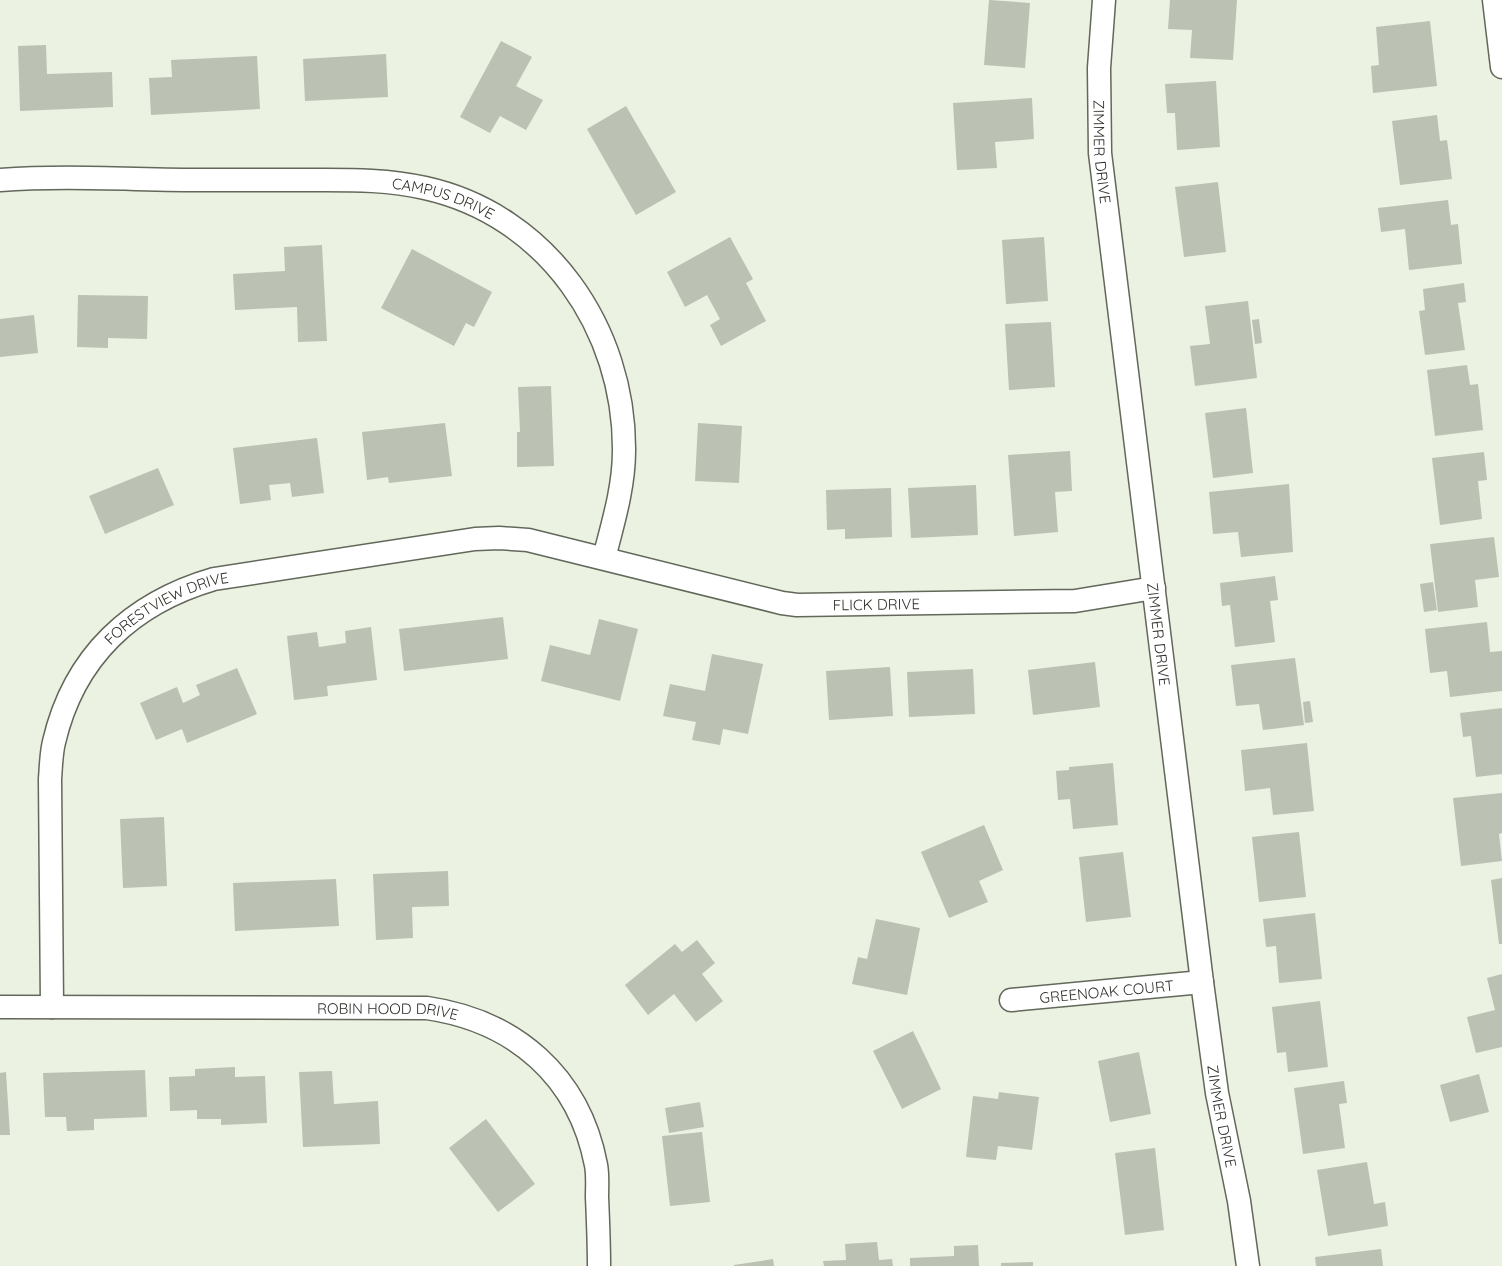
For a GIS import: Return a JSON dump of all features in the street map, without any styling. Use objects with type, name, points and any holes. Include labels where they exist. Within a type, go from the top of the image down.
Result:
[{"type":"street","name":"ZIMMER DRIVE","points":[[1104,0],[1099,68],[1100,153],[1202,982],[1217,1093],[1239,1202],[1248,1266]]},
{"type":"street","points":[[1494,0],[1502,67]]},
{"type":"street","name":"CAMPUS DRIVE","points":[[0,180],[41,178],[369,180],[447,194],[493,214],[538,249],[566,277],[604,340],[612,362],[622,406],[624,453],[618,503],[604,558]]},
{"type":"street","name":"FORESTVIEW DRIVE","points":[[52,1006],[50,779],[54,744],[64,708],[80,675],[102,646],[129,620],[169,595],[214,579],[475,539],[528,540],[604,558]]},
{"type":"street","name":"FLICK DRIVE","points":[[604,558],[797,605],[1075,601],[1154,588]]},
{"type":"street","name":"GREENOAK COURT","points":[[1011,1000],[1202,982]]},
{"type":"street","name":"ROBIN HOOD DRIVE","points":[[0,1007],[427,1008],[450,1011],[476,1019],[500,1030],[535,1054],[557,1078],[576,1106],[589,1136],[597,1167],[599,1266]]},
{"type":"building","points":[[989,0],[1030,3],[1025,68],[984,65]]},
{"type":"building","points":[[1170,0],[1237,0],[1233,60],[1190,58],[1192,30],[1168,29]]},
{"type":"building","points":[[1430,21],[1437,86],[1373,93],[1371,66],[1379,65],[1376,27]]},
{"type":"building","points":[[501,41],[532,57],[516,86],[543,100],[526,130],[500,116],[490,133],[460,117]]},
{"type":"building","points":[[46,45],[47,74],[112,72],[113,107],[20,111],[18,46]]},
{"type":"building","points":[[386,54],[388,97],[305,101],[303,59]]},
{"type":"building","points":[[257,56],[260,109],[151,115],[149,78],[172,77],[171,60]]},
{"type":"building","points":[[1216,81],[1220,147],[1177,150],[1175,113],[1167,113],[1165,84]]},
{"type":"building","points":[[1032,98],[1034,139],[995,142],[997,168],[957,170],[953,103]]},
{"type":"building","points":[[626,106],[676,192],[636,215],[587,129]]},
{"type":"building","points":[[1437,115],[1440,141],[1447,140],[1452,179],[1400,185],[1392,121]]},
{"type":"building","points":[[1218,182],[1226,252],[1184,257],[1175,187]]},
{"type":"building","points":[[1448,200],[1451,225],[1458,224],[1462,264],[1409,270],[1405,229],[1381,232],[1378,208]]},
{"type":"building","points":[[730,237],[753,279],[746,283],[766,321],[721,346],[710,325],[720,319],[707,295],[685,307],[667,272]]},
{"type":"building","points":[[1044,237],[1048,301],[1006,304],[1002,240]]},
{"type":"building","points":[[322,245],[327,341],[298,342],[297,307],[235,310],[233,274],[285,271],[284,247]]},
{"type":"building","points":[[412,249],[492,292],[474,327],[466,323],[454,346],[381,308]]},
{"type":"building","points":[[1464,283],[1466,302],[1458,303],[1465,350],[1425,355],[1419,311],[1425,310],[1423,289]]},
{"type":"building","points":[[78,295],[148,296],[147,339],[108,338],[108,348],[77,347]]},
{"type":"building","points":[[1248,301],[1257,378],[1195,386],[1190,346],[1210,344],[1205,306]]},
{"type":"building","points":[[34,315],[38,353],[0,357],[0,319]]},
{"type":"building","points":[[1259,319],[1262,343],[1255,344],[1252,320]]},
{"type":"building","points":[[1051,322],[1055,387],[1009,390],[1005,324]]},
{"type":"building","points":[[1467,365],[1470,385],[1478,384],[1483,430],[1435,436],[1427,370]]},
{"type":"building","points":[[551,386],[554,466],[517,467],[517,432],[520,432],[518,387]]},
{"type":"building","points":[[1246,408],[1253,473],[1213,478],[1205,413]]},
{"type":"building","points":[[445,423],[452,476],[389,483],[388,477],[367,480],[362,432]]},
{"type":"building","points":[[698,423],[742,426],[739,483],[695,481]]},
{"type":"building","points":[[317,438],[324,493],[292,497],[290,483],[269,485],[271,500],[240,504],[233,448]]},
{"type":"building","points":[[1070,451],[1072,491],[1055,492],[1058,532],[1014,536],[1008,455]]},
{"type":"building","points":[[1484,452],[1487,480],[1478,481],[1482,519],[1440,525],[1432,458]]},
{"type":"building","points":[[158,468],[174,505],[105,534],[89,496]]},
{"type":"building","points":[[1289,484],[1293,552],[1241,557],[1238,532],[1213,534],[1209,492]]},
{"type":"building","points":[[976,485],[978,535],[911,538],[908,488]]},
{"type":"building","points":[[891,488],[892,537],[845,539],[845,529],[827,530],[826,490]]},
{"type":"building","points":[[1494,537],[1499,577],[1475,580],[1478,607],[1438,612],[1430,544]]},
{"type":"building","points":[[1275,576],[1278,600],[1270,601],[1275,642],[1235,647],[1230,605],[1222,606],[1220,583]]},
{"type":"building","points":[[1433,582],[1437,610],[1424,612],[1420,584]]},
{"type":"building","points":[[503,617],[508,659],[404,671],[399,629]]},
{"type":"building","points":[[599,619],[638,629],[620,701],[541,681],[550,645],[590,655]]},
{"type":"building","points":[[1487,622],[1490,652],[1502,651],[1502,691],[1450,697],[1447,671],[1430,673],[1425,629]]},
{"type":"building","points":[[371,627],[377,680],[327,686],[328,696],[294,700],[287,636],[317,632],[319,647],[346,643],[345,631]]},
{"type":"building","points":[[712,654],[763,664],[748,734],[723,729],[720,745],[692,740],[696,722],[663,716],[670,684],[705,691]]},
{"type":"building","points":[[1295,658],[1304,725],[1263,730],[1259,704],[1236,706],[1231,665]]},
{"type":"building","points":[[1095,662],[1100,707],[1033,715],[1028,670]]},
{"type":"building","points":[[890,667],[893,716],[829,720],[826,671]]},
{"type":"building","points":[[237,668],[257,714],[187,743],[182,729],[156,740],[140,703],[177,687],[183,703],[200,695],[196,685]]},
{"type":"building","points":[[973,669],[975,714],[909,717],[907,672]]},
{"type":"building","points":[[1310,701],[1313,722],[1305,723],[1303,702]]},
{"type":"building","points":[[1502,708],[1502,774],[1476,777],[1471,736],[1463,737],[1460,713]]},
{"type":"building","points":[[1307,743],[1314,811],[1273,815],[1270,788],[1245,791],[1241,750]]},
{"type":"building","points":[[1113,763],[1118,825],[1073,829],[1070,799],[1058,800],[1056,771],[1069,770],[1069,767]]},
{"type":"building","points":[[1502,793],[1502,833],[1499,834],[1502,861],[1461,866],[1453,798]]},
{"type":"building","points":[[164,817],[167,886],[123,888],[120,819]]},
{"type":"building","points":[[984,825],[1003,870],[979,881],[988,902],[949,918],[921,852]]},
{"type":"building","points":[[1299,832],[1306,897],[1259,902],[1252,837]]},
{"type":"building","points":[[1123,852],[1131,917],[1086,922],[1079,857]]},
{"type":"building","points":[[448,871],[449,906],[412,907],[413,938],[376,940],[373,874]]},
{"type":"building","points":[[1502,878],[1502,944],[1499,944],[1491,880]]},
{"type":"building","points":[[336,879],[339,926],[235,931],[233,883]]},
{"type":"building","points":[[1315,913],[1322,979],[1279,983],[1276,946],[1266,947],[1263,919]]},
{"type":"building","points":[[876,919],[920,928],[907,995],[852,984],[858,957],[867,959]]},
{"type":"building","points":[[697,940],[715,963],[702,974],[723,1001],[696,1022],[674,994],[648,1015],[625,985],[675,944],[682,952]]},
{"type":"building","points":[[1502,974],[1502,1047],[1476,1053],[1467,1017],[1495,1010],[1487,978]]},
{"type":"building","points":[[1320,1001],[1328,1067],[1288,1072],[1286,1052],[1277,1053],[1272,1007]]},
{"type":"building","points":[[913,1031],[941,1089],[902,1109],[873,1051]]},
{"type":"building","points":[[1139,1052],[1151,1114],[1110,1122],[1098,1061]]},
{"type":"building","points":[[235,1067],[235,1077],[265,1076],[267,1123],[221,1125],[221,1119],[197,1119],[197,1110],[170,1111],[169,1077],[195,1076],[195,1069]]},
{"type":"building","points":[[145,1070],[147,1117],[94,1119],[94,1130],[67,1131],[66,1117],[45,1117],[43,1073]]},
{"type":"building","points":[[332,1071],[334,1104],[378,1101],[380,1144],[303,1147],[299,1072]]},
{"type":"building","points":[[6,1072],[10,1135],[0,1135],[0,1073]]},
{"type":"building","points":[[1479,1074],[1489,1112],[1450,1122],[1440,1085]]},
{"type":"building","points":[[1344,1081],[1347,1103],[1339,1104],[1345,1148],[1303,1154],[1294,1088]]},
{"type":"building","points":[[999,1092],[1039,1097],[1032,1150],[998,1146],[996,1160],[966,1157],[973,1096],[998,1099]]},
{"type":"building","points":[[700,1102],[704,1127],[669,1133],[665,1108]]},
{"type":"building","points":[[486,1119],[535,1184],[498,1212],[449,1148]]},
{"type":"building","points":[[702,1132],[710,1202],[670,1206],[662,1136]]},
{"type":"building","points":[[1155,1148],[1164,1230],[1125,1235],[1115,1153]]},
{"type":"building","points":[[1367,1162],[1374,1204],[1385,1202],[1388,1226],[1328,1236],[1317,1170]]},
{"type":"building","points":[[877,1242],[879,1260],[892,1259],[893,1266],[824,1266],[823,1261],[846,1260],[845,1244]]},
{"type":"building","points":[[978,1245],[979,1266],[910,1266],[910,1258],[954,1256],[954,1246]]},
{"type":"building","points":[[1381,1249],[1383,1266],[1316,1266],[1315,1257]]},
{"type":"building","points":[[773,1259],[774,1266],[734,1266],[734,1265]]},
{"type":"building","points":[[1033,1262],[1033,1266],[1001,1266],[1001,1263]]}]
